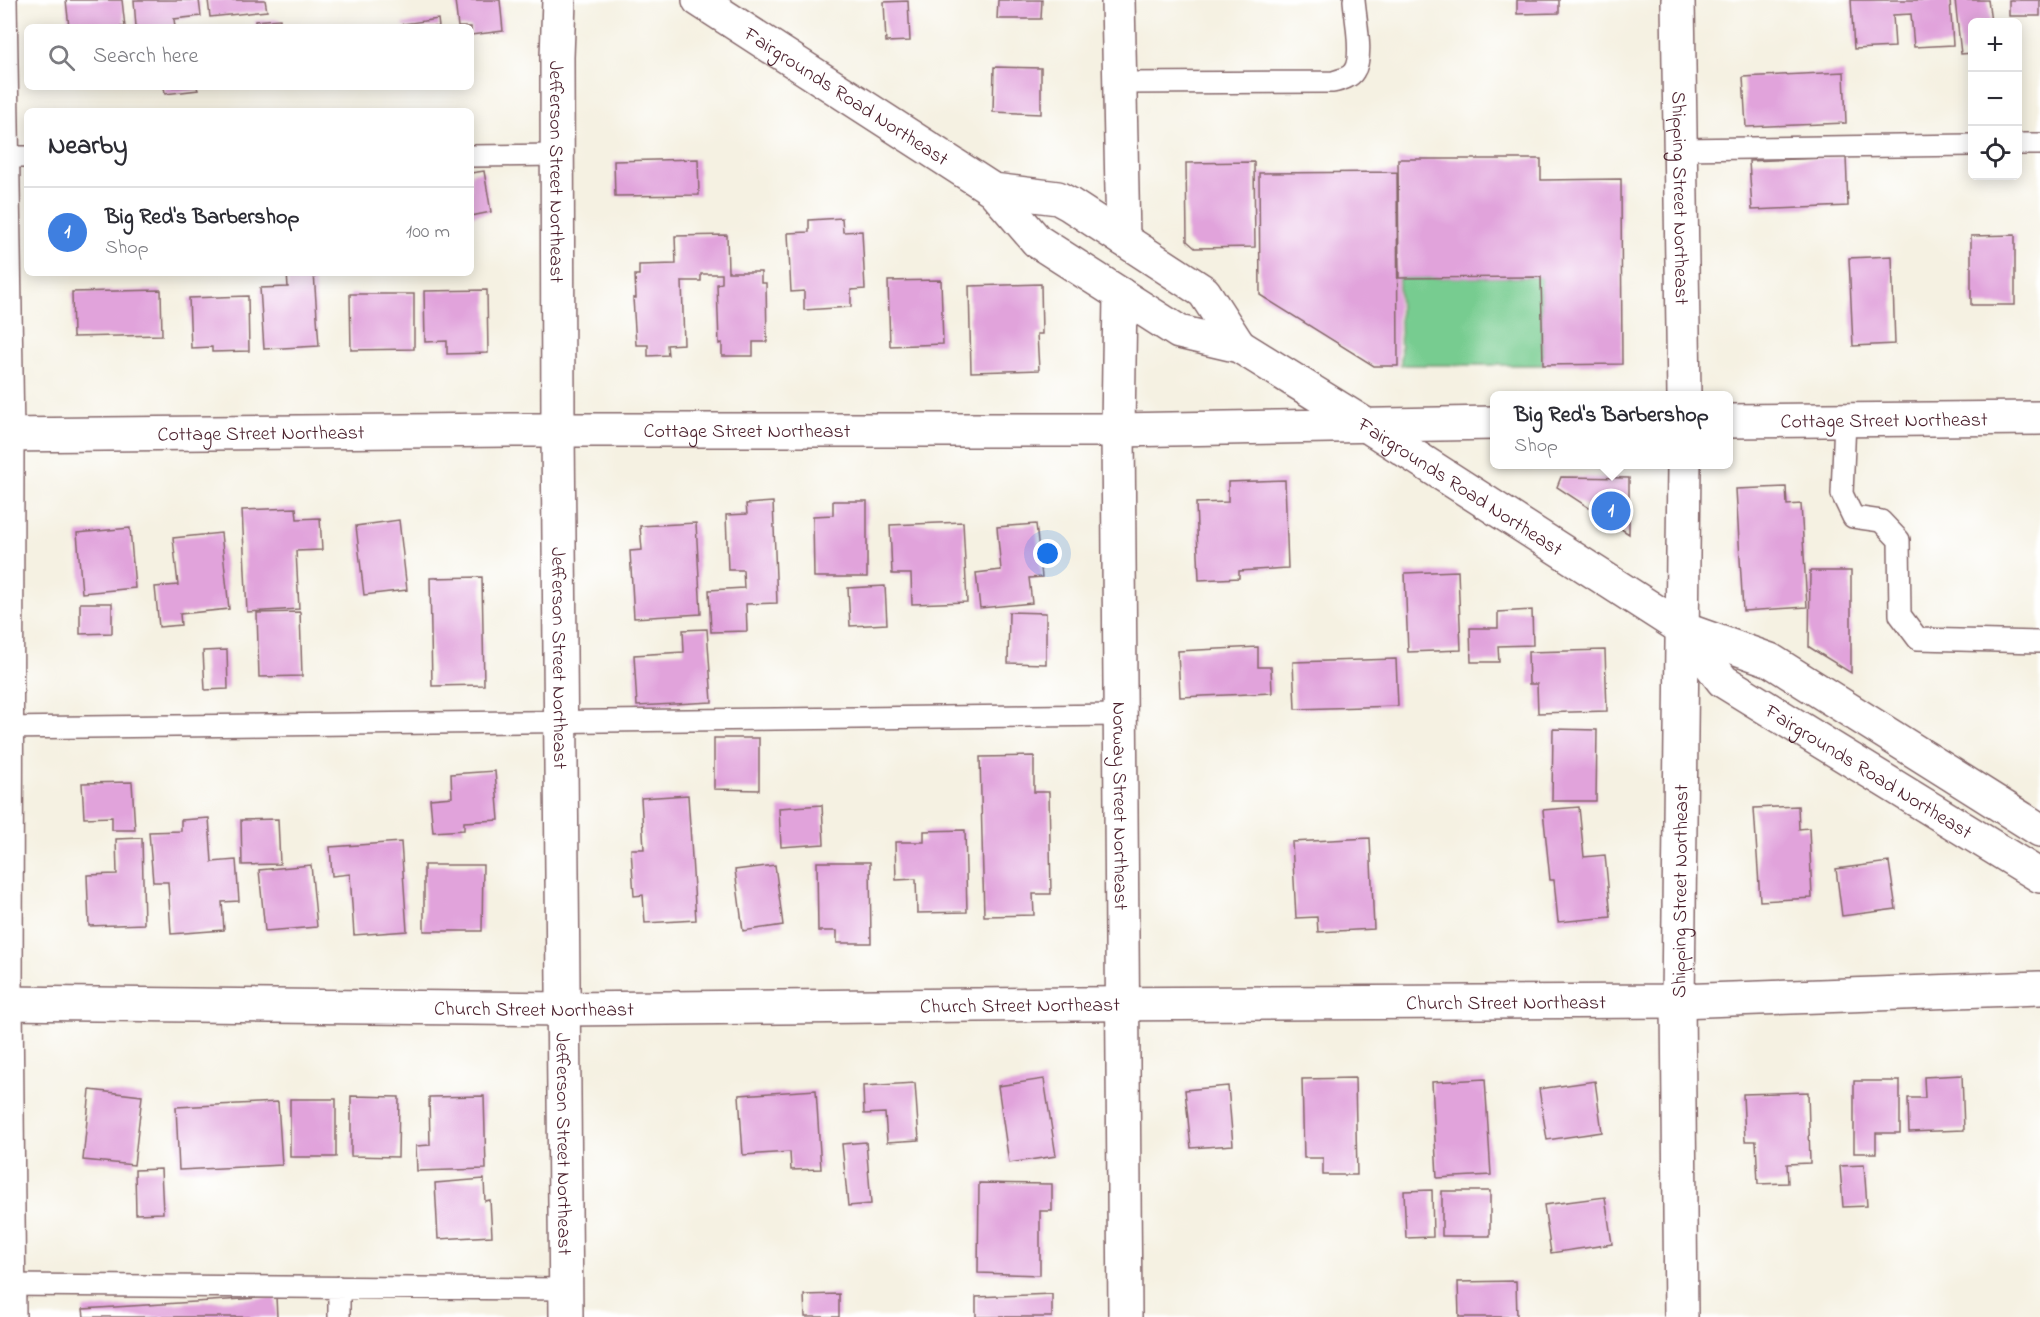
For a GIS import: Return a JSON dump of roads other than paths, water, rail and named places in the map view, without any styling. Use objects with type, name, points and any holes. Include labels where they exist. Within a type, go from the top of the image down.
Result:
[{"type":"street","points":[[0,0],[10,157],[4,435],[3,1003],[5,1285],[9,1317]]},
{"type":"street","name":"Jefferson Street Northeast","points":[[559,0],[558,430],[565,1303]]},
{"type":"street","name":"Fairgrounds Road Northeast","points":[[699,0],[993,190],[1037,241],[1179,332],[1239,346],[1683,629],[1770,660],[2040,830]]},
{"type":"street","points":[[1118,0],[1123,239]]},
{"type":"street","name":"Shipping Street Northeast","points":[[1678,0],[1684,391]]},
{"type":"street","name":"Fairgrounds Road Northeast","points":[[993,190],[1058,198],[1123,239],[1204,292],[1239,346]]},
{"type":"street","name":"Norway Street Northeast","points":[[1120,294],[1118,430],[1125,1317]]},
{"type":"street","name":"Cottage Street Northeast","points":[[1733,421],[2040,418]]},
{"type":"street","name":"Cottage Street Northeast","points":[[4,435],[558,430],[1118,430],[1490,423]]},
{"type":"street","name":"Shipping Street Northeast","points":[[1681,1317],[1678,1001],[1684,469]]},
{"type":"street","name":"Fairgrounds Road Northeast","points":[[1683,629],[1723,681],[2040,876]]},
{"type":"street","name":"Church Street Northeast","points":[[3,1003],[564,1009],[1678,1001],[2040,988]]},
{"type":"lane","points":[[1119,83],[1333,82],[1346,78],[1354,71],[1359,57],[1354,0]]},
{"type":"lane","points":[[2022,144],[2040,144]]},
{"type":"lane","points":[[1681,149],[1968,145]]},
{"type":"lane","points":[[474,156],[557,155]]},
{"type":"lane","points":[[1845,420],[1842,494],[1853,517],[1881,521],[1899,540],[1900,615],[1918,639],[2040,642]]},
{"type":"lane","points":[[4,728],[1120,715]]},
{"type":"lane","points":[[5,1285],[339,1287],[565,1303]]},
{"type":"lane","points":[[339,1287],[339,1317]]},
{"type":"place","name":"Big Red's Barbershop","points":[[1611,511]]}]
